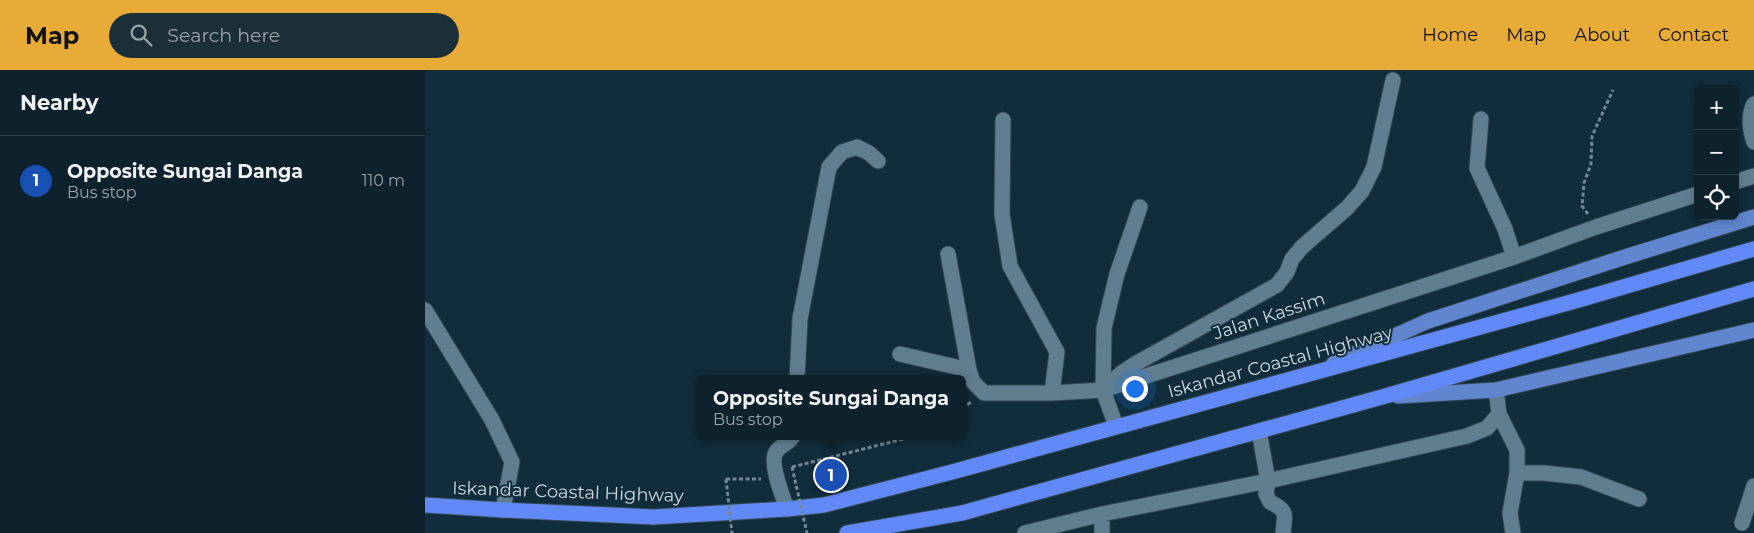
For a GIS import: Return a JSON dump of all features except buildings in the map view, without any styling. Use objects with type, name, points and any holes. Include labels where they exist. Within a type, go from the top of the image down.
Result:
[{"type":"highway","name":"Iskandar Coastal Highway","points":[[425,504],[503,510],[654,517],[825,505],[1575,301],[1754,249]]},
{"type":"highway","points":[[847,533],[962,513],[1381,397],[1754,289]]},
{"type":"highway","points":[[913,533],[962,513]]},
{"type":"main road","points":[[1305,375],[1428,321],[1754,217]]},
{"type":"main road","points":[[1381,397],[1496,390],[1754,330]]},
{"type":"street","points":[[1103,390],[1135,364],[1277,284],[1287,272],[1292,259],[1302,247],[1347,208],[1362,192],[1374,167],[1393,80]]},
{"type":"street","points":[[1754,104],[1750,110],[1754,142]]},
{"type":"street","points":[[1481,119],[1477,168],[1505,229],[1513,257]]},
{"type":"street","points":[[1003,120],[1002,214],[1009,266],[1057,352],[1052,394]]},
{"type":"street","points":[[797,375],[801,319],[829,167],[842,152],[857,147],[869,153],[878,161]]},
{"type":"street","points":[[1739,181],[1754,176]]},
{"type":"street","name":"Jalan Kassim","points":[[947,254],[969,370],[973,382],[984,392],[1052,394],[1103,390],[1513,257],[1596,227],[1694,195]]},
{"type":"street","points":[[1116,426],[1103,390],[1104,328],[1117,274],[1140,207]]},
{"type":"street","points":[[425,310],[492,420],[511,462],[503,510]]},
{"type":"street","points":[[900,354],[969,370]]},
{"type":"street","points":[[1496,390],[1499,414],[1517,450],[1517,472],[1510,512],[1513,533]]},
{"type":"street","points":[[1025,533],[1102,514],[1268,481],[1467,436],[1487,428],[1499,414]]},
{"type":"street","points":[[1259,431],[1268,481],[1266,488],[1267,498],[1270,502],[1279,505],[1283,510],[1283,533]]},
{"type":"street","points":[[787,509],[774,457],[779,448],[789,443],[791,440]]},
{"type":"street","points":[[1517,472],[1544,472],[1581,477],[1639,499]]},
{"type":"street","points":[[1742,523],[1754,486]]},
{"type":"street","points":[[1102,514],[1102,533]]},
{"type":"path","points":[[1596,227],[1582,206],[1584,183],[1591,164],[1593,136],[1613,90]]},
{"type":"path","points":[[807,533],[792,468],[900,440]]},
{"type":"path","points":[[732,533],[726,479],[767,480]]},
{"type":"place","name":"Opposite Sungai Danga","points":[[831,475]]}]
